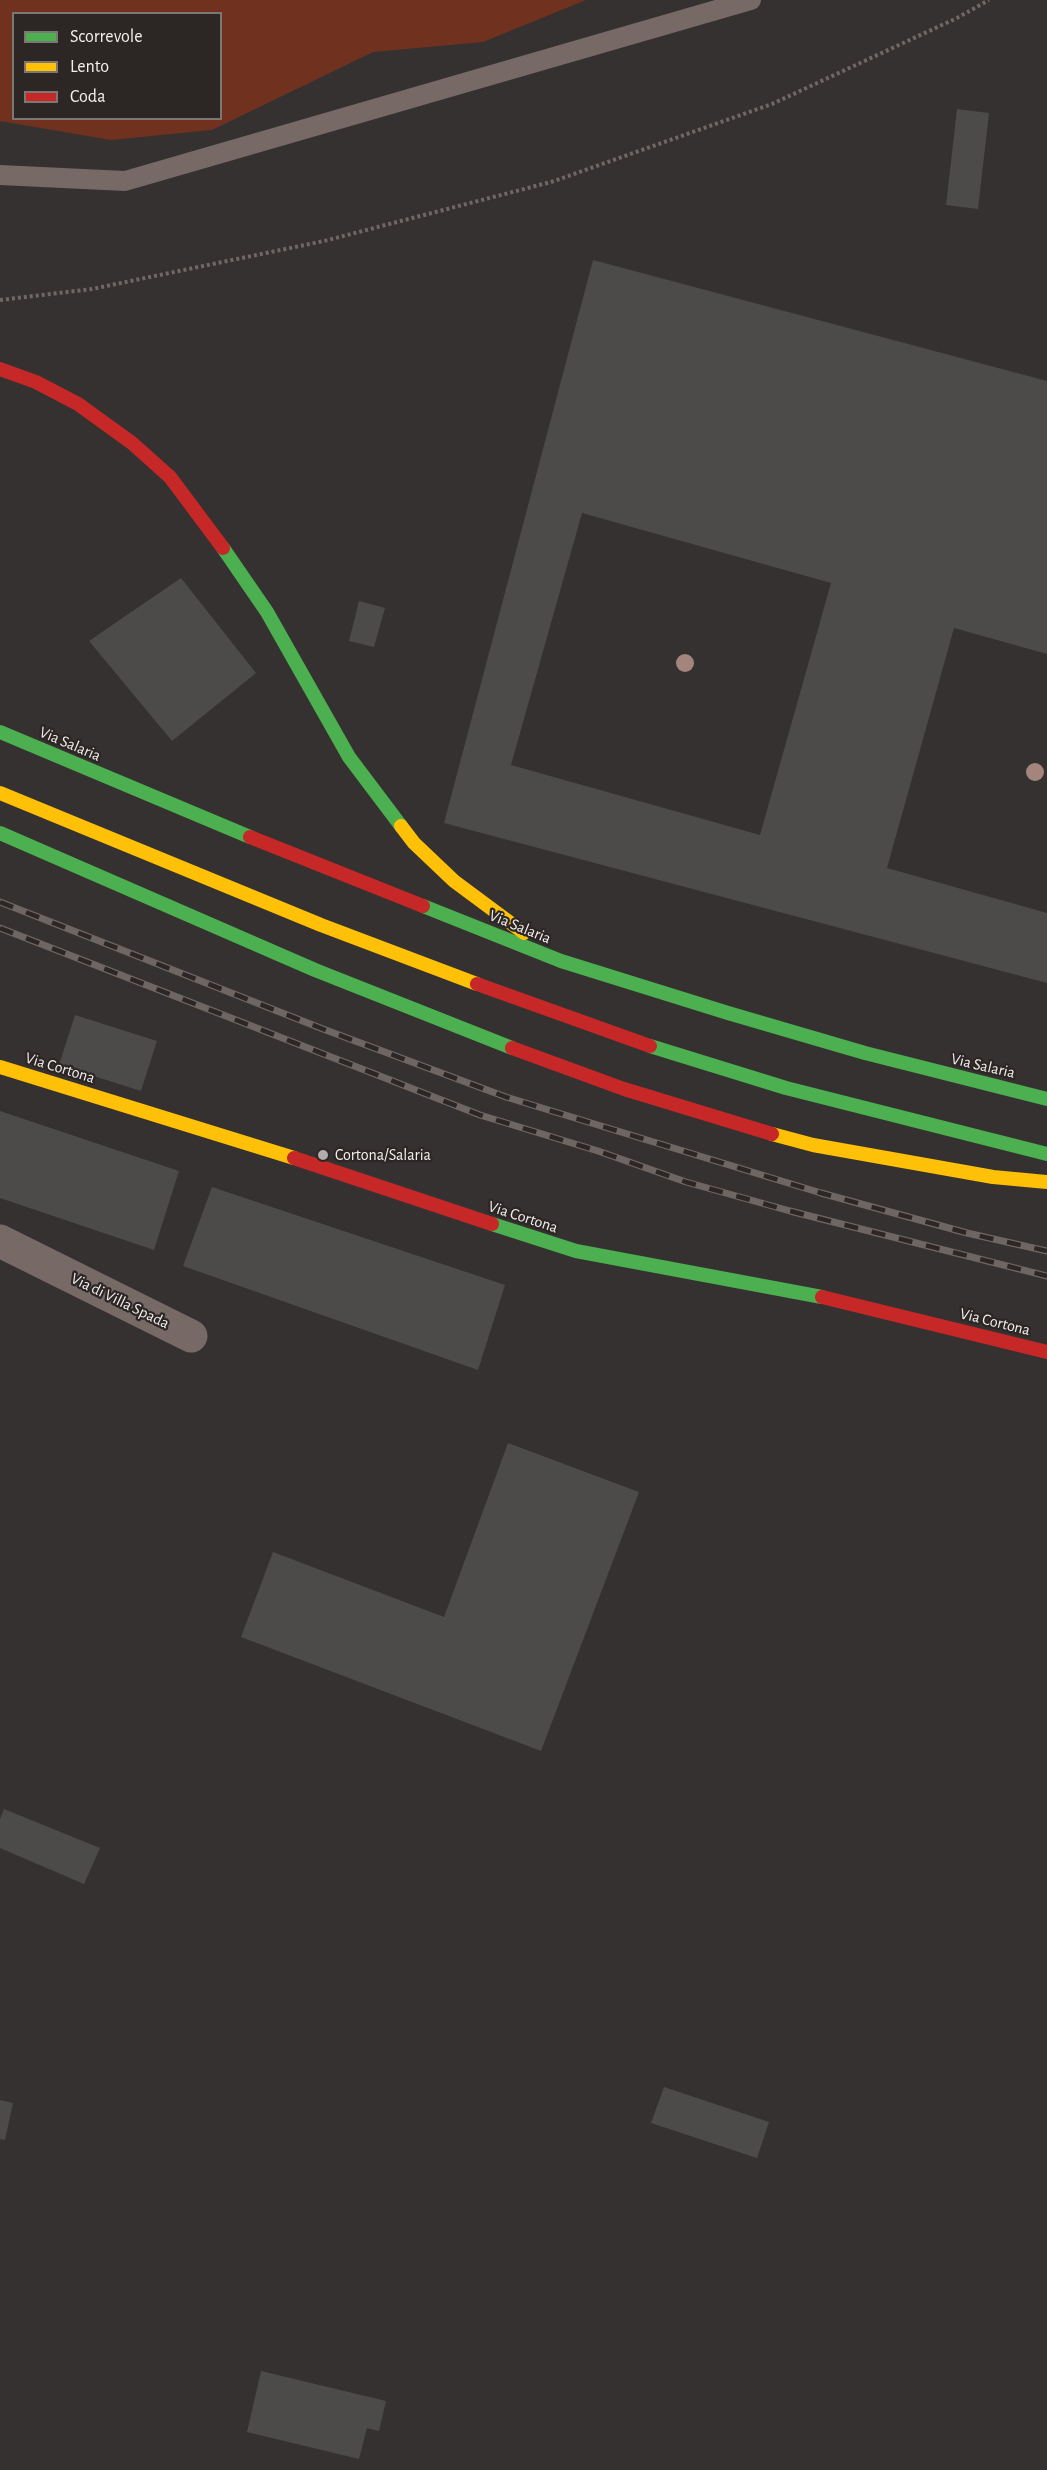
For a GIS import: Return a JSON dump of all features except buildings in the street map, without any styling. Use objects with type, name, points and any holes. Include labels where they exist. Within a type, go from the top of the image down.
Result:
[{"type":"main road","points":[[0,369],[36,382],[78,404],[132,442],[170,477],[204,520],[267,612],[349,757],[414,843],[454,881],[561,961]]},
{"type":"main road","name":"Via Salaria","points":[[0,732],[234,831],[561,961],[865,1053],[1047,1098]]},
{"type":"main road","points":[[0,793],[321,925],[652,1047],[786,1088],[1047,1154]]},
{"type":"main road","points":[[0,833],[315,970],[543,1060],[725,1121],[813,1145],[993,1178],[1047,1182]]},
{"type":"main road","name":"Via Cortona","points":[[0,1067],[298,1159],[566,1248],[838,1300],[1047,1352]]},
{"type":"street","name":"Via di Villa Spada","points":[[0,1241],[191,1336]]},
{"type":"street","name":"Via di Villa Spada","points":[[0,1259],[50,1266]]},
{"type":"lane","points":[[0,175],[125,181],[751,0]]},
{"type":"path","points":[[0,300],[92,289],[324,241],[551,182],[772,104],[957,18],[989,0]]},
{"type":"shaded area","points":[[0,0],[586,0],[483,42],[373,52],[212,130],[111,140],[0,121]]},
{"type":"railway","points":[[0,902],[323,1029],[506,1097],[821,1193],[967,1233],[1047,1251]]},
{"type":"railway","points":[[0,928],[480,1115],[598,1151],[686,1182],[790,1211],[1047,1276]]},
{"type":"traffic: fast","points":[[223,548],[267,612],[349,757],[401,826]]},
{"type":"traffic: fast","points":[[0,732],[250,837]]},
{"type":"traffic: fast","points":[[0,833],[315,970],[512,1048]]},
{"type":"traffic: fast","points":[[423,906],[561,961],[728,1013],[865,1053],[1047,1099]]},
{"type":"traffic: fast","points":[[650,1046],[786,1088],[1047,1154]]},
{"type":"traffic: fast","points":[[492,1224],[576,1251],[822,1297]]},
{"type":"traffic: slow","points":[[0,793],[321,925],[477,984]]},
{"type":"traffic: slow","points":[[401,826],[414,843],[454,881],[524,933]]},
{"type":"traffic: slow","points":[[0,1067],[294,1158]]},
{"type":"traffic: slow","points":[[772,1134],[813,1145],[993,1177],[1047,1182]]},
{"type":"traffic: jam","points":[[0,369],[36,382],[78,404],[132,443],[170,477],[223,548]]},
{"type":"traffic: jam","points":[[250,837],[423,906]]},
{"type":"traffic: jam","points":[[477,984],[650,1046]]},
{"type":"traffic: jam","points":[[512,1048],[624,1089],[772,1134]]},
{"type":"traffic: jam","points":[[294,1158],[492,1224]]},
{"type":"traffic: jam","points":[[822,1297],[1047,1352]]},
{"type":"place","name":"Cortona/Salaria","points":[[323,1155]]}]
